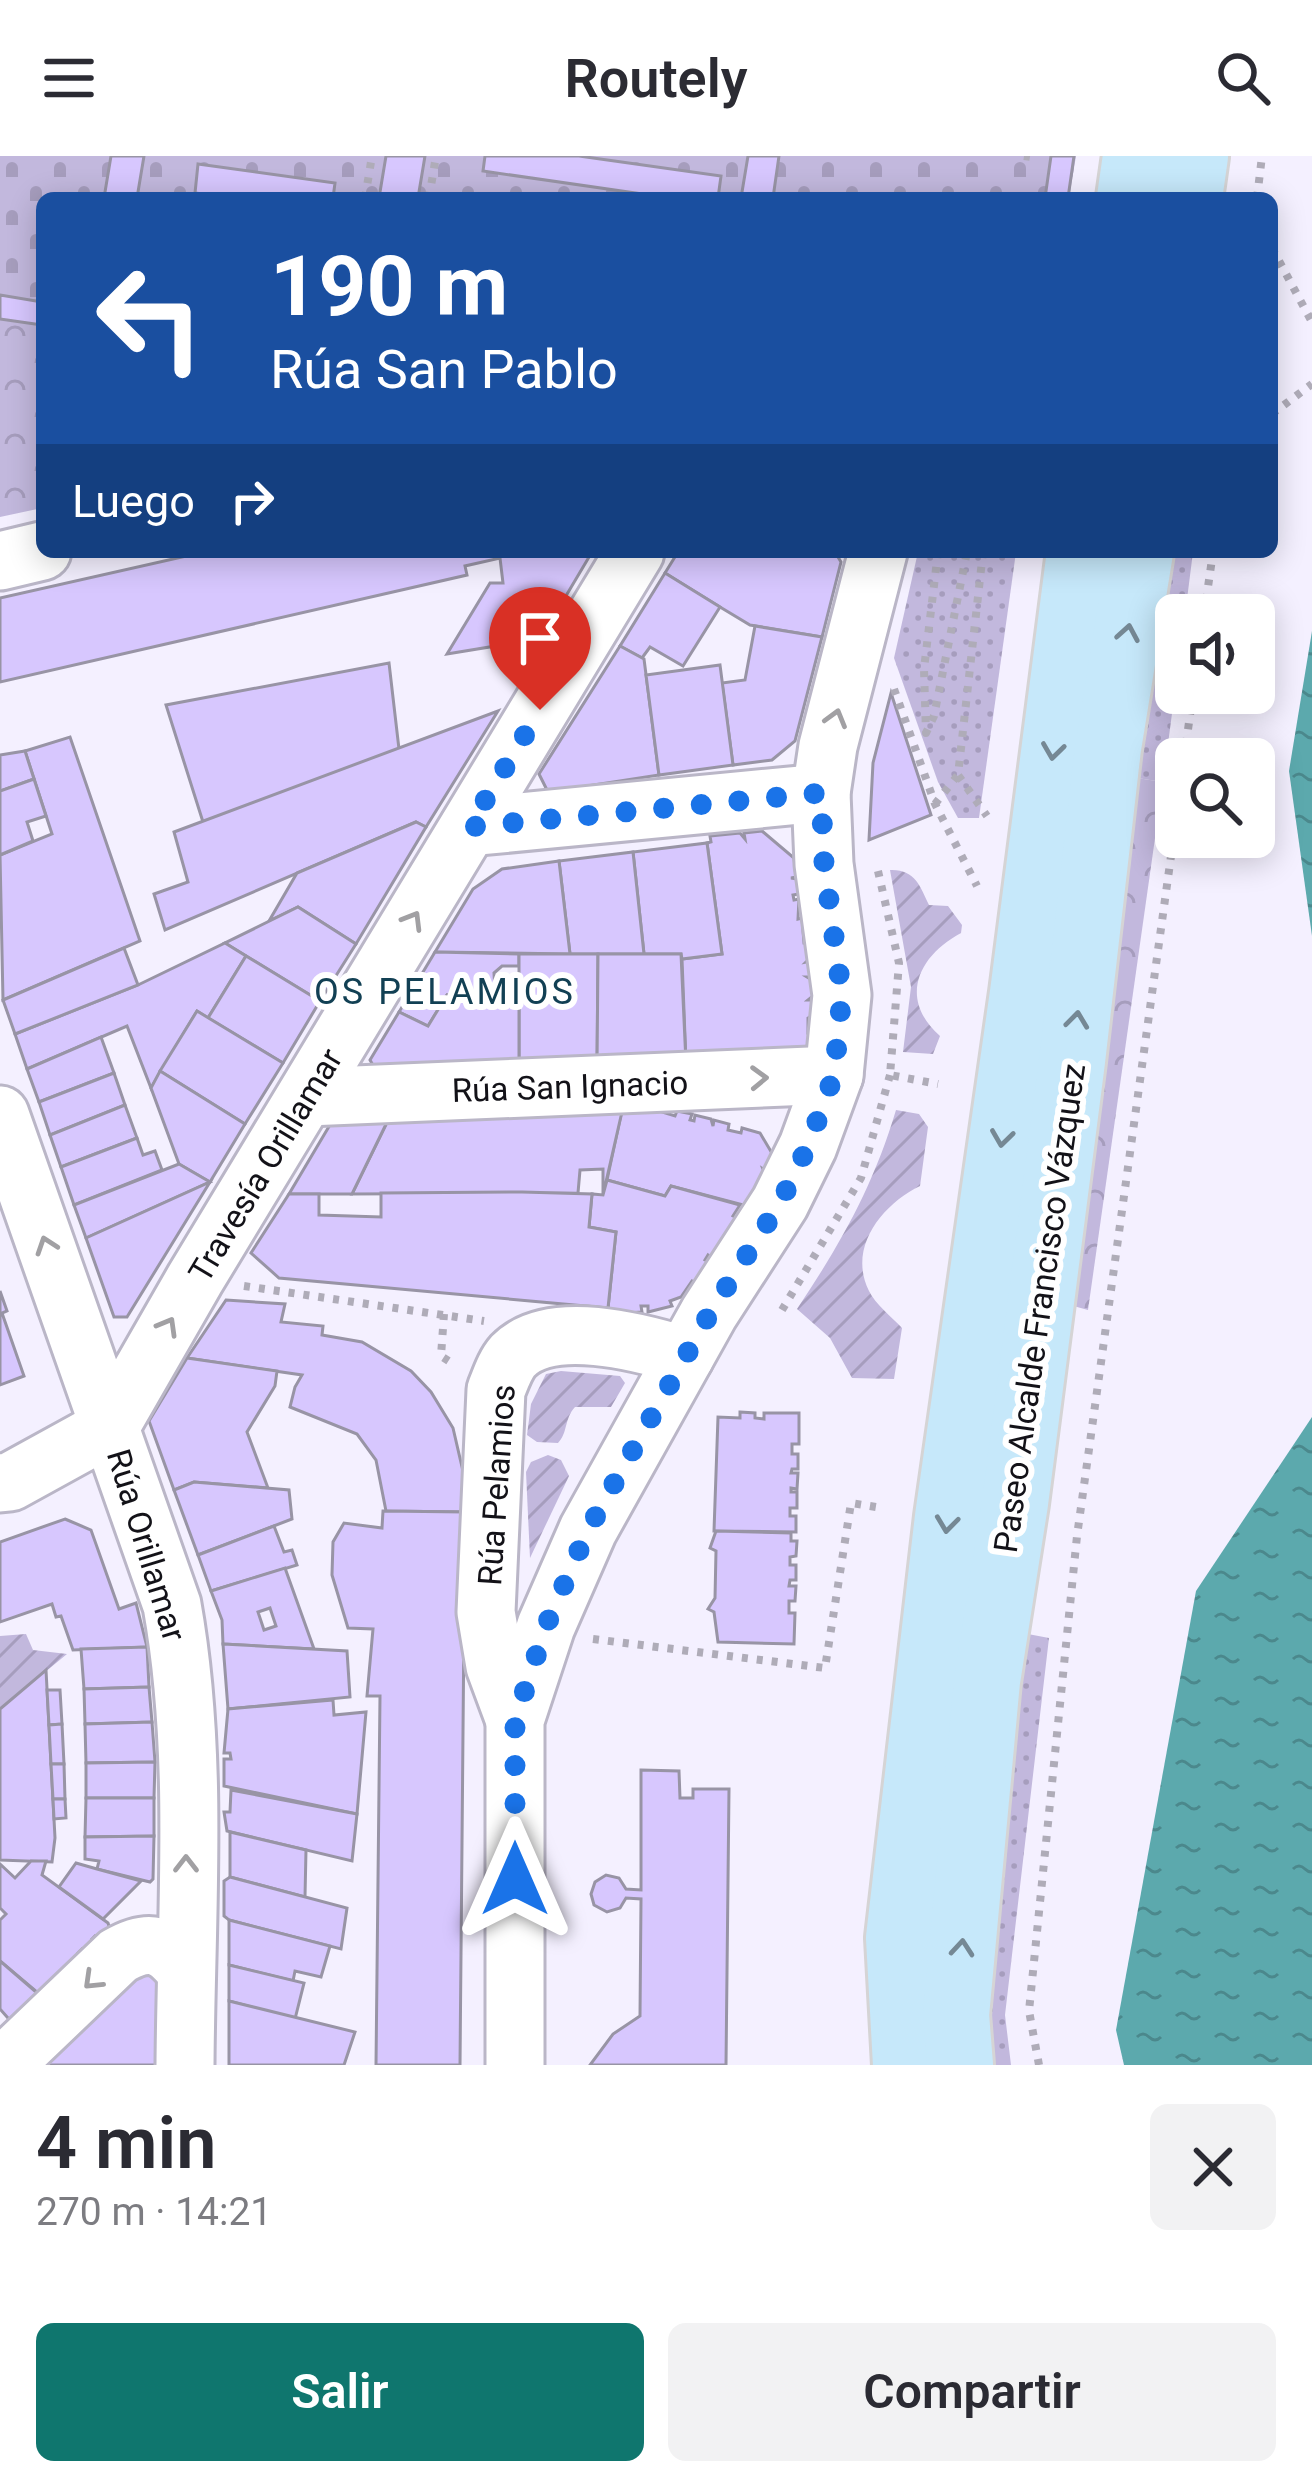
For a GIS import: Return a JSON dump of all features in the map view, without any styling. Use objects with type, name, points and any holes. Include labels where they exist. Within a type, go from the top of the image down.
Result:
[{"type":"main road","points":[[1131,192],[1136,156]]},
{"type":"main road","points":[[1190,192],[1195,156]]},
{"type":"main road","name":"Paseo Alcalde Francisco Vázquez","points":[[906,2065],[899,1939],[947,1517],[1020,1016],[1079,558]]},
{"type":"main road","name":"Paseo Alcalde Francisco Vázquez","points":[[960,2065],[956,2015],[987,1681],[1015,1503],[1108,748],[1139,558]]},
{"type":"street","points":[[0,561],[36,552]]},
{"type":"street","name":"Travesía Orillamar","points":[[110,1427],[631,558]]},
{"type":"street","name":"Rúa Pelamios","points":[[515,2065],[515,1720],[546,1626],[588,1530],[685,1356],[780,1203],[808,1146],[862,1075],[842,995],[824,863],[821,793],[828,746],[876,558]]},
{"type":"street","points":[[469,827],[821,793]]},
{"type":"street","name":"Rúa San Ignacio","points":[[307,1097],[862,1075]]},
{"type":"street","name":"Rúa Orillamar","points":[[0,1115],[172,1605],[184,1671],[185,2065]]},
{"type":"street","name":"Rúa Pelamios","points":[[515,1720],[495,1666],[486,1612],[496,1390],[508,1360],[539,1340],[564,1335],[646,1343],[685,1356]]},
{"type":"street","points":[[0,1483],[10,1482],[110,1427]]},
{"type":"street","points":[[4,2065],[118,1956],[136,1946],[159,1946],[172,1953],[186,1971]]},
{"type":"path","points":[[366,192],[372,156]]},
{"type":"path","points":[[430,192],[436,156]]},
{"type":"path","points":[[1024,156],[1037,158]]},
{"type":"path","points":[[1258,192],[1262,156]]},
{"type":"path","points":[[1278,259],[1312,322]]},
{"type":"path","points":[[1278,410],[1312,384]]},
{"type":"path","points":[[937,558],[924,669],[926,733],[934,716],[966,558]]},
{"type":"path","points":[[935,804],[958,775],[982,558]]},
{"type":"path","points":[[1207,594],[1212,558]]},
{"type":"path","points":[[892,683],[935,804],[976,886]]},
{"type":"path","points":[[958,775],[987,816]]},
{"type":"path","points":[[1039,2065],[1029,2012],[1077,1536],[1171,858]]},
{"type":"path","points":[[782,1310],[861,1178],[862,1075],[899,963],[877,865]]},
{"type":"path","points":[[862,1075],[938,1084]]},
{"type":"path","points":[[237,1285],[498,1323]]},
{"type":"path","points":[[596,1639],[825,1668],[851,1503],[882,1508]]},
{"type":"green space","points":[[0,156],[1076,156],[1070,192],[36,192],[36,324],[0,319]]},
{"type":"green space","points":[[0,319],[36,324],[36,509],[0,517]]},
{"type":"green space","points":[[917,558],[1015,558],[979,818],[958,818],[938,782],[894,658]]},
{"type":"green space","points":[[1152,558],[1192,558],[1188,594],[1155,594],[1155,714],[1172,714],[1169,738],[1155,738],[1155,781],[1111,774]]},
{"type":"green space","points":[[1111,774],[1155,781],[1155,838],[1088,1310],[1008,1288]]},
{"type":"green space","points":[[890,870],[911,876],[929,905],[948,906],[962,925],[961,933],[934,954],[919,979],[920,1008],[940,1036],[933,1054],[903,1052],[911,987]]},
{"type":"green space","points":[[896,1110],[919,1114],[928,1127],[920,1186],[882,1216],[862,1259],[872,1296],[902,1328],[894,1379],[852,1378],[830,1338],[797,1309],[854,1214]]},
{"type":"green space","points":[[546,1374],[620,1376],[625,1383],[611,1407],[575,1407],[558,1443],[537,1442],[527,1435],[531,1404]]},
{"type":"green space","points":[[548,1455],[561,1460],[569,1476],[530,1558],[526,1472],[531,1462]]},
{"type":"green space","points":[[963,1622],[1049,1638],[1005,2015],[1011,2065],[965,2065]]},
{"type":"green space","points":[[26,1634],[33,1650],[67,1654],[0,1709],[0,1636]]},
{"type":"water","points":[[1312,631],[1312,936],[1289,771]]},
{"type":"water","points":[[1312,1417],[1312,2065],[1124,2065],[1116,2030],[1196,1591]]},
{"type":"building","points":[[111,156],[144,156],[138,192],[105,192]]},
{"type":"building","points":[[386,156],[425,156],[419,192],[380,192]]},
{"type":"building","points":[[485,156],[579,156],[721,176],[719,192],[628,192],[483,171]]},
{"type":"building","points":[[748,156],[779,156],[774,192],[742,192]]},
{"type":"building","points":[[1051,156],[1074,156],[1069,192],[1046,192]]},
{"type":"building","points":[[198,164],[335,183],[334,192],[195,192]]},
{"type":"building","points":[[0,295],[36,301],[36,324],[0,319]]},
{"type":"building","points":[[177,558],[500,558],[465,566],[467,575],[0,682],[0,598]]},
{"type":"building","points":[[500,558],[588,558],[538,643],[532,640],[447,654],[490,583],[503,583]]},
{"type":"building","points":[[674,558],[839,558],[841,562],[822,637],[750,625],[665,573]]},
{"type":"building","points":[[665,573],[720,607],[683,666],[650,647],[642,658],[620,646]]},
{"type":"building","points":[[755,626],[822,637],[795,741],[772,760],[733,765],[722,683],[745,680]]},
{"type":"building","points":[[620,646],[644,659],[659,775],[548,792],[539,774]]},
{"type":"building","points":[[389,663],[399,749],[203,822],[166,705]]},
{"type":"building","points":[[720,665],[733,765],[659,775],[646,675]]},
{"type":"building","points":[[891,693],[931,815],[869,840],[873,763]]},
{"type":"building","points":[[498,711],[426,827],[416,822],[165,930],[154,894],[188,882],[174,832]]},
{"type":"building","points":[[70,737],[140,941],[3,1000],[0,855],[52,834],[25,751]]},
{"type":"building","points":[[25,751],[34,779],[0,791],[0,755]]},
{"type":"building","points":[[34,779],[46,816],[27,822],[33,841],[0,855],[0,791]]},
{"type":"building","points":[[416,822],[426,827],[356,944],[298,907],[269,921],[297,873]]},
{"type":"building","points":[[762,831],[794,858],[796,877],[791,878],[797,879],[799,894],[793,895],[794,900],[799,899],[804,943],[810,943],[806,962],[811,961],[812,977],[807,977],[812,980],[813,996],[808,1000],[812,1000],[813,1015],[808,1018],[808,1033],[814,1033],[815,1041],[789,1067],[686,1063],[682,959],[722,954],[707,843],[710,836],[740,833],[745,839],[744,833]]},
{"type":"building","points":[[707,843],[722,954],[682,959],[681,954],[644,954],[633,852]]},
{"type":"building","points":[[633,852],[644,954],[570,954],[559,861]]},
{"type":"building","points":[[559,861],[570,954],[435,952],[473,889],[502,869]]},
{"type":"building","points":[[298,907],[356,944],[320,1001],[225,943]]},
{"type":"building","points":[[225,943],[246,956],[208,1018],[197,1011],[151,1088],[127,1026],[27,1069],[15,1034],[138,985]]},
{"type":"building","points":[[124,948],[138,985],[15,1034],[3,1000]]},
{"type":"building","points":[[435,952],[519,954],[519,966],[502,966],[494,973],[495,992],[460,998],[447,995],[428,1026],[399,1012]]},
{"type":"building","points":[[519,954],[598,954],[597,1067],[519,1070]]},
{"type":"building","points":[[598,954],[681,954],[686,1063],[597,1067]]},
{"type":"building","points":[[246,956],[320,1001],[283,1063],[208,1018]]},
{"type":"building","points":[[519,991],[519,1070],[380,1077],[370,1060],[399,1012],[428,1026],[447,995],[460,998]]},
{"type":"building","points":[[197,1011],[283,1063],[245,1124],[160,1071]]},
{"type":"building","points":[[101,1037],[114,1073],[39,1102],[27,1069]]},
{"type":"building","points":[[160,1071],[245,1124],[210,1182],[179,1164],[151,1088]]},
{"type":"building","points":[[114,1073],[125,1105],[50,1135],[39,1102]]},
{"type":"building","points":[[625,1096],[663,1107],[662,1112],[675,1116],[677,1111],[692,1114],[690,1120],[695,1115],[711,1119],[713,1126],[714,1120],[729,1124],[728,1130],[760,1133],[776,1160],[768,1172],[763,1169],[766,1176],[747,1206],[671,1186],[665,1196],[607,1180]]},
{"type":"building","points":[[624,1103],[603,1195],[603,1169],[580,1170],[578,1193],[352,1194],[392,1112]]},
{"type":"building","points":[[125,1105],[137,1138],[61,1167],[50,1135]]},
{"type":"building","points":[[392,1112],[352,1194],[289,1194],[337,1113]]},
{"type":"building","points":[[137,1138],[143,1155],[155,1151],[162,1170],[74,1205],[61,1167]]},
{"type":"building","points":[[179,1164],[210,1182],[86,1238],[74,1205]]},
{"type":"building","points":[[607,1180],[665,1196],[671,1186],[740,1205],[733,1216],[739,1219],[713,1259],[708,1255],[705,1260],[711,1263],[697,1284],[692,1281],[681,1297],[670,1301],[672,1306],[648,1312],[648,1306],[641,1306],[642,1312],[612,1314],[608,1308],[616,1232],[589,1227],[592,1194],[603,1195]]},
{"type":"building","points":[[210,1182],[127,1317],[114,1317],[86,1238]]},
{"type":"building","points":[[381,1193],[592,1194],[589,1227],[616,1232],[608,1308],[279,1278],[251,1253],[289,1194],[319,1194],[319,1215],[381,1217]]},
{"type":"building","points":[[0,1291],[7,1311],[2,1313],[24,1376],[0,1385]]},
{"type":"building","points":[[226,1300],[285,1304],[281,1322],[323,1326],[322,1335],[362,1342],[411,1371],[431,1392],[453,1428],[465,1480],[465,1512],[386,1511],[376,1460],[357,1434],[290,1407],[302,1375],[187,1358]]},
{"type":"building","points":[[187,1358],[277,1371],[275,1386],[247,1432],[268,1488],[194,1482],[174,1490],[149,1421]]},
{"type":"building","points":[[740,1412],[764,1419],[764,1413],[799,1413],[799,1444],[792,1444],[798,1469],[791,1473],[798,1473],[797,1489],[791,1488],[797,1492],[797,1508],[790,1508],[790,1516],[796,1516],[796,1532],[714,1531],[718,1417],[740,1418]]},
{"type":"building","points":[[194,1482],[289,1490],[292,1519],[198,1555],[174,1490]]},
{"type":"building","points":[[383,1511],[465,1512],[460,2065],[376,2065],[380,1696],[367,1696],[373,1629],[348,1628],[332,1575],[333,1542],[344,1523],[382,1528]]},
{"type":"building","points":[[65,1519],[91,1530],[119,1609],[136,1603],[147,1647],[73,1650],[52,1604],[0,1622],[0,1542]]},
{"type":"building","points":[[274,1526],[284,1552],[292,1550],[297,1565],[211,1591],[198,1555]]},
{"type":"building","points":[[716,1531],[791,1533],[791,1541],[797,1541],[796,1556],[790,1557],[790,1565],[796,1565],[796,1580],[790,1580],[789,1586],[796,1586],[795,1601],[789,1601],[789,1613],[795,1613],[794,1644],[718,1642],[714,1612],[708,1609],[715,1598],[716,1551],[710,1548]]},
{"type":"building","points":[[285,1568],[314,1649],[223,1644],[222,1620],[211,1591]],"holes":[[[270,1608],[276,1626],[264,1630],[258,1612]]]},
{"type":"building","points":[[223,1644],[347,1651],[350,1697],[228,1709]]},
{"type":"building","points":[[147,1647],[149,1687],[84,1689],[81,1649]]},
{"type":"building","points":[[46,1670],[55,1838],[52,1862],[0,1860],[0,1709]]},
{"type":"building","points":[[149,1687],[152,1722],[85,1724],[84,1689]]},
{"type":"building","points":[[47,1690],[60,1690],[62,1724],[49,1725]]},
{"type":"building","points":[[333,1700],[334,1715],[366,1712],[357,1814],[224,1786],[224,1759],[231,1759],[230,1753],[224,1753],[228,1709]]},
{"type":"building","points":[[152,1722],[155,1762],[86,1763],[85,1724]]},
{"type":"building","points":[[62,1724],[64,1764],[51,1764],[49,1725]]},
{"type":"building","points":[[155,1762],[154,1798],[86,1798],[86,1763]]},
{"type":"building","points":[[51,1764],[64,1764],[65,1799],[53,1799]]},
{"type":"building","points":[[641,1770],[679,1771],[680,1798],[693,1798],[693,1789],[729,1789],[726,2065],[590,2065],[613,2034],[640,2016],[641,1899],[626,1898],[620,1908],[607,1912],[594,1905],[591,1894],[595,1882],[606,1875],[619,1878],[626,1889],[641,1890]]},
{"type":"building","points":[[231,1790],[357,1814],[352,1861],[227,1831],[224,1812],[230,1812]]},
{"type":"building","points":[[86,1798],[154,1798],[154,1836],[85,1837]]},
{"type":"building","points":[[53,1799],[65,1799],[66,1818],[54,1819]]},
{"type":"building","points":[[230,1832],[306,1850],[305,1897],[230,1877]]},
{"type":"building","points":[[154,1836],[150,1882],[97,1869],[99,1861],[85,1859],[85,1837]]},
{"type":"building","points":[[31,1861],[46,1861],[42,1875],[110,1929],[100,1940],[92,1939],[96,1944],[86,1954],[82,1949],[78,1953],[83,1957],[72,1968],[65,1966],[69,1971],[59,1982],[54,1977],[38,1993],[0,1961],[0,1920],[6,1914],[0,1908],[0,1864],[15,1878]]},
{"type":"building","points":[[76,1863],[141,1881],[103,1919],[59,1887]]},
{"type":"building","points":[[230,1877],[347,1908],[341,1949],[229,1920],[224,1916],[224,1881]]},
{"type":"building","points":[[229,1920],[330,1946],[321,1977],[295,1971],[293,1981],[229,1965]]},
{"type":"building","points":[[0,1961],[43,1998],[15,2026],[0,2009]]},
{"type":"building","points":[[134,1965],[163,1975],[161,2065],[30,2065]]},
{"type":"building","points":[[229,1965],[304,1983],[295,2019],[229,2001]]},
{"type":"building","points":[[229,2001],[355,2032],[344,2065],[229,2065]]},
{"type":"district","name":"OS PELAMIOS","points":[[445,991]]},
{"type":"route","points":[[515,1879],[515,1720],[546,1626],[588,1530],[710,1313],[780,1203],[808,1146],[834,1075],[842,995],[824,863],[821,793],[469,827],[540,710]]}]
